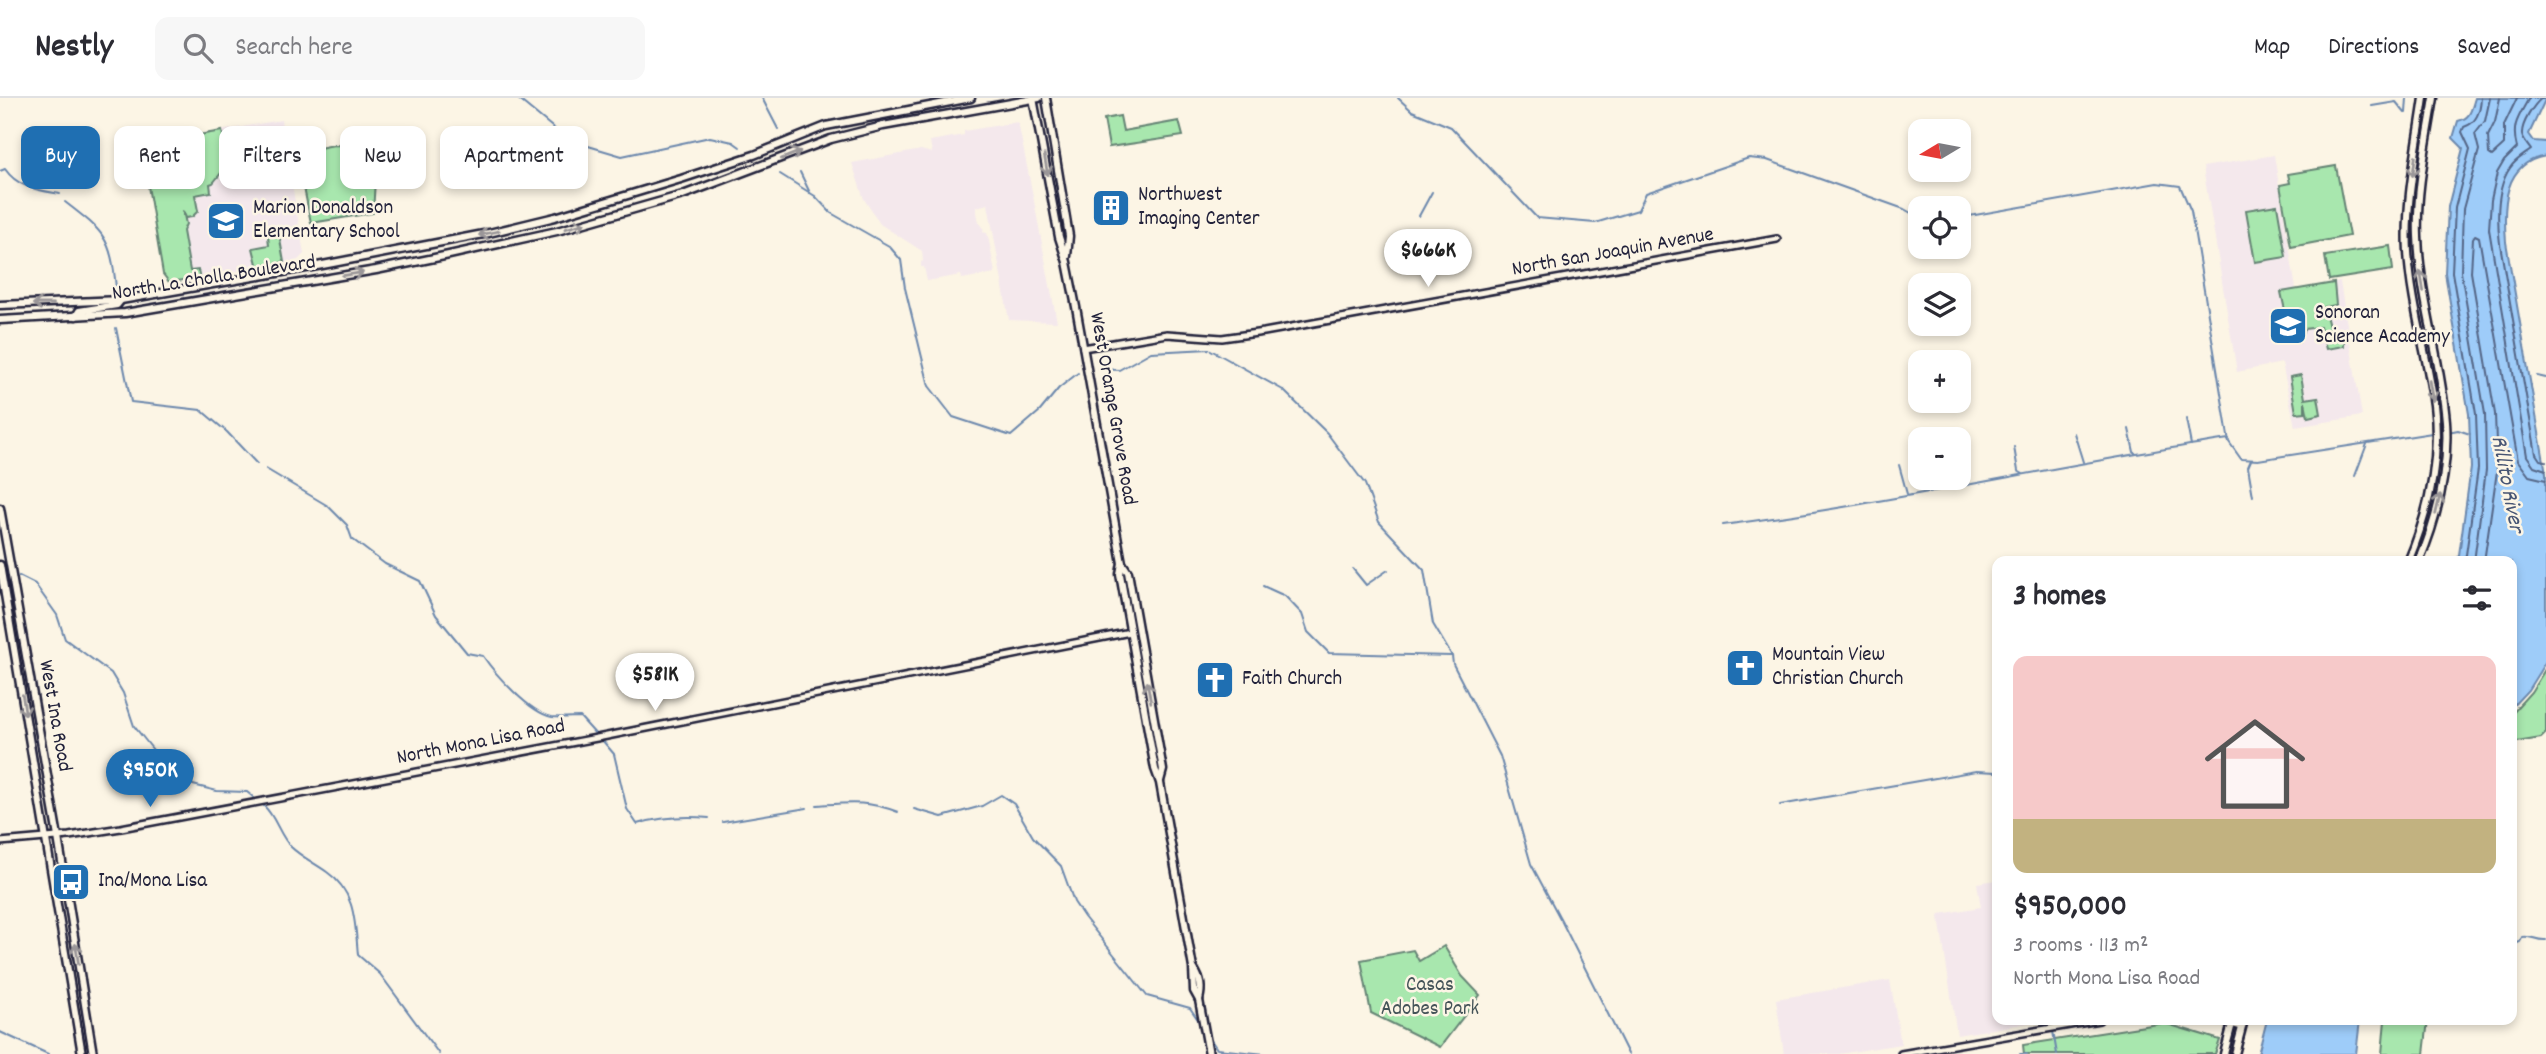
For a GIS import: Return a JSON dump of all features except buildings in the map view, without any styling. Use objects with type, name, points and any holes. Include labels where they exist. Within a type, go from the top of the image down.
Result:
[{"type":"main road","name":"North La Cholla Boulevard","points":[[0,305],[121,300],[312,267],[515,227],[681,179],[754,155],[826,126],[971,98]]},
{"type":"main road","name":"West Orange Grove Road","points":[[1033,98],[1083,348],[1122,563],[1120,574],[1155,769],[1160,783],[1193,968],[1199,978],[1199,1000],[1209,1054]]},
{"type":"main road","name":"North La Cholla Boulevard","points":[[0,320],[125,313],[376,270],[557,231],[683,195],[831,139],[883,126],[1039,98]]},
{"type":"main road","name":"West Orange Grove Road","points":[[1046,98],[1069,236],[1067,262]]},
{"type":"main road","points":[[2409,556],[2426,513],[2436,444],[2435,422],[2410,272],[2408,242],[2409,206],[2424,98]]},
{"type":"main road","points":[[2421,556],[2442,489],[2446,443],[2445,421],[2421,274],[2418,234],[2419,206],[2434,98]]},
{"type":"main road","points":[[76,316],[79,311],[117,305],[121,300]]},
{"type":"main road","name":"West Ina Road","points":[[0,508],[93,1054]]},
{"type":"main road","name":"West Orange Grove Road","points":[[1122,563],[1128,572],[1150,694],[1163,770],[1160,783]]},
{"type":"main road","name":"West Ina Road","points":[[0,565],[82,1054]]},
{"type":"main road","points":[[2224,1054],[2232,1025]]},
{"type":"main road","points":[[2235,1054],[2243,1025]]},
{"type":"street","name":"North San Joaquin Avenue","points":[[1083,348],[1167,334],[1210,339],[1236,336],[1776,239]]},
{"type":"street","name":"North Mona Lisa Road","points":[[0,842],[121,828],[602,737],[1130,632]]},
{"type":"street","points":[[1901,1054],[2072,1025]]},
{"type":"shaded area","name":"Marion Donaldson Elementary School","points":[[281,120],[282,126],[247,126]]},
{"type":"shaded area","points":[[1018,122],[1057,322],[1009,320],[988,204],[976,207],[979,223],[984,230],[982,232],[987,233],[995,273],[962,279],[961,275],[927,281],[924,267],[921,267],[922,251],[880,224],[864,199],[852,163],[921,150],[932,153],[930,141],[964,135],[964,131]]},
{"type":"shaded area","name":"Marion Donaldson Elementary School","points":[[219,131],[219,189],[293,189],[304,254],[298,260],[169,282],[163,274],[149,189],[205,189],[205,134]]},
{"type":"shaded area","name":"Sonoran Science Academy","points":[[2274,155],[2296,289],[2340,282],[2362,416],[2295,427],[2282,363],[2237,372],[2203,167]]},
{"type":"shaded area","points":[[1992,881],[1992,1025],[2017,1025],[1957,1035],[1939,917],[1940,914],[1981,907],[1977,883]]},
{"type":"shaded area","points":[[1890,980],[1901,1044],[1839,1054],[1784,1054],[1776,999]]},
{"type":"green space","points":[[1120,116],[1123,131],[1179,121],[1183,136],[1109,147],[1104,119]]},
{"type":"green space","points":[[219,132],[219,176],[210,184],[211,192],[195,195],[198,211],[192,217],[186,218],[183,211],[186,224],[183,231],[190,271],[198,270],[200,278],[169,282],[163,274],[149,189],[205,189],[205,134]]},
{"type":"green space","points":[[340,145],[340,189],[374,189],[373,213],[311,223],[304,189],[326,189],[326,147]]},
{"type":"green space","points":[[2336,166],[2349,236],[2291,247],[2280,185],[2290,183],[2288,174]]},
{"type":"green space","points":[[2277,205],[2286,257],[2255,262],[2246,210]]},
{"type":"green space","points":[[278,228],[284,262],[258,268],[253,248],[269,245],[267,229]]},
{"type":"green space","points":[[2390,246],[2393,270],[2329,280],[2325,256]]},
{"type":"green space","points":[[2334,283],[2336,305],[2324,307],[2331,335],[2344,336],[2344,346],[2326,349],[2320,327],[2304,329],[2299,342],[2292,343],[2281,292]]},
{"type":"green space","points":[[2301,375],[2305,399],[2318,397],[2321,414],[2308,417],[2305,402],[2305,412],[2296,413],[2290,377]]},
{"type":"green space","points":[[2546,668],[2546,733],[2541,738],[2517,742],[2517,707],[2531,692]]},
{"type":"green space","name":"Casas Adobes Park","points":[[1444,946],[1462,976],[1480,995],[1440,1047],[1371,1013],[1361,960],[1413,950],[1419,961]]},
{"type":"green space","points":[[2151,1025],[2171,1025],[2220,1040],[2215,1054],[2024,1054],[2023,1045]]},
{"type":"green space","points":[[2385,1025],[2427,1025],[2424,1054],[2382,1054]]},
{"type":"water","name":"Rillito River","points":[[2475,98],[2546,98],[2529,134],[2534,141],[2546,142],[2546,156],[2521,167],[2509,188],[2505,214],[2506,242],[2546,473],[2546,661],[2528,690],[2517,702],[2517,556],[2459,556],[2471,468],[2469,414],[2445,273],[2448,207],[2463,148],[2453,138],[2458,121],[2468,116]]},
{"type":"water","points":[[2266,1025],[2359,1025],[2356,1054],[2258,1054]]},
{"type":"waterway","points":[[517,98],[568,140],[622,156],[710,137],[733,142],[740,147]]},
{"type":"waterway","points":[[762,98],[778,129]]},
{"type":"waterway","points":[[1398,98],[1412,111],[1451,127],[1537,218],[1595,223],[1638,210],[1646,193],[1749,158],[1767,160],[1908,211]]},
{"type":"waterway","points":[[2406,113],[2407,98]]},
{"type":"waterway","points":[[2372,106],[2396,102],[2405,113]]},
{"type":"waterway","points":[[0,171],[5,169],[16,180],[29,187],[60,194]]},
{"type":"waterway","points":[[800,172],[810,193]]},
{"type":"waterway","points":[[780,174],[815,196],[831,213],[889,246],[901,260],[905,288],[929,386],[953,417],[1011,436],[1078,373]]},
{"type":"waterway","points":[[1971,216],[2157,183],[2180,186],[2191,211],[2229,442],[2241,459],[2258,460],[2432,433]]},
{"type":"waterway","points":[[1419,216],[1432,192]]},
{"type":"waterway","points":[[65,202],[89,221],[103,237],[111,257],[116,288]]},
{"type":"waterway","points":[[116,328],[131,402],[201,410],[227,432],[257,464]]},
{"type":"waterway","points":[[1099,369],[1119,370],[1151,352],[1209,349],[1283,390],[1327,433],[1365,484],[1379,522],[1424,570],[1433,624],[1452,656],[1453,664],[1500,756],[1531,864],[1628,1054]]},
{"type":"waterway","points":[[2537,376],[2546,378]]},
{"type":"waterway","points":[[2186,419],[2191,445]]},
{"type":"waterway","points":[[2129,429],[2136,454]]},
{"type":"waterway","points":[[2448,432],[2458,430],[2470,434]]},
{"type":"waterway","points":[[2074,433],[2083,462]]},
{"type":"waterway","points":[[1723,525],[1850,506],[2229,439]]},
{"type":"waterway","points":[[2355,476],[2367,444]]},
{"type":"waterway","points":[[2014,447],[2018,471],[2023,474]]},
{"type":"waterway","points":[[2251,460],[2248,467],[2253,496]]},
{"type":"waterway","points":[[1899,465],[1907,494]]},
{"type":"waterway","points":[[266,469],[328,506],[347,525],[352,539],[385,564],[420,581],[436,615],[467,653],[483,656],[524,701],[552,717],[580,717],[598,737]]},
{"type":"waterway","points":[[1353,569],[1366,585],[1388,570]]},
{"type":"waterway","points":[[19,576],[35,584],[57,615],[65,639],[111,673],[123,693],[134,726],[157,755],[193,785],[217,791],[247,792],[253,797]]},
{"type":"waterway","points":[[1263,586],[1285,596],[1302,614],[1308,632],[1329,653],[1451,656]]},
{"type":"waterway","points":[[602,740],[614,754],[627,809],[637,824],[673,818],[709,818]]},
{"type":"waterway","points":[[1780,805],[1976,771],[1992,772]]},
{"type":"waterway","points":[[914,809],[942,817],[982,806],[1001,795],[1014,804],[1033,837],[1061,866],[1074,902],[1084,917],[1147,996],[1190,1008],[1201,1024]]},
{"type":"waterway","points":[[817,805],[867,804],[898,812]]},
{"type":"waterway","points":[[264,806],[291,847],[327,872],[344,889],[352,909],[358,955],[380,974],[439,1054]]},
{"type":"waterway","points":[[723,822],[807,808]]},
{"type":"waterway","points":[[2517,943],[2522,937],[2546,940]]},
{"type":"waterway","points":[[2052,1025],[2057,1054]]},
{"type":"waterway","points":[[0,1032],[48,1054]]},
{"type":"waterway","points":[[1209,1037],[1217,1049],[1265,1054]]},
{"type":"waterway","points":[[2020,1054],[2027,1054]]},
{"type":"place","name":"Northwest Imaging Center","points":[[1111,208]]},
{"type":"place","name":"Marion Donaldson Elementary School","points":[[226,221]]},
{"type":"place","name":"Sonoran Science Academy","points":[[2288,326]]},
{"type":"place","name":"Mountain View Christian Church","points":[[1745,668]]},
{"type":"place","name":"Faith Church","points":[[1215,680]]},
{"type":"place","name":"Ina/Mona Lisa","points":[[71,882]]}]
